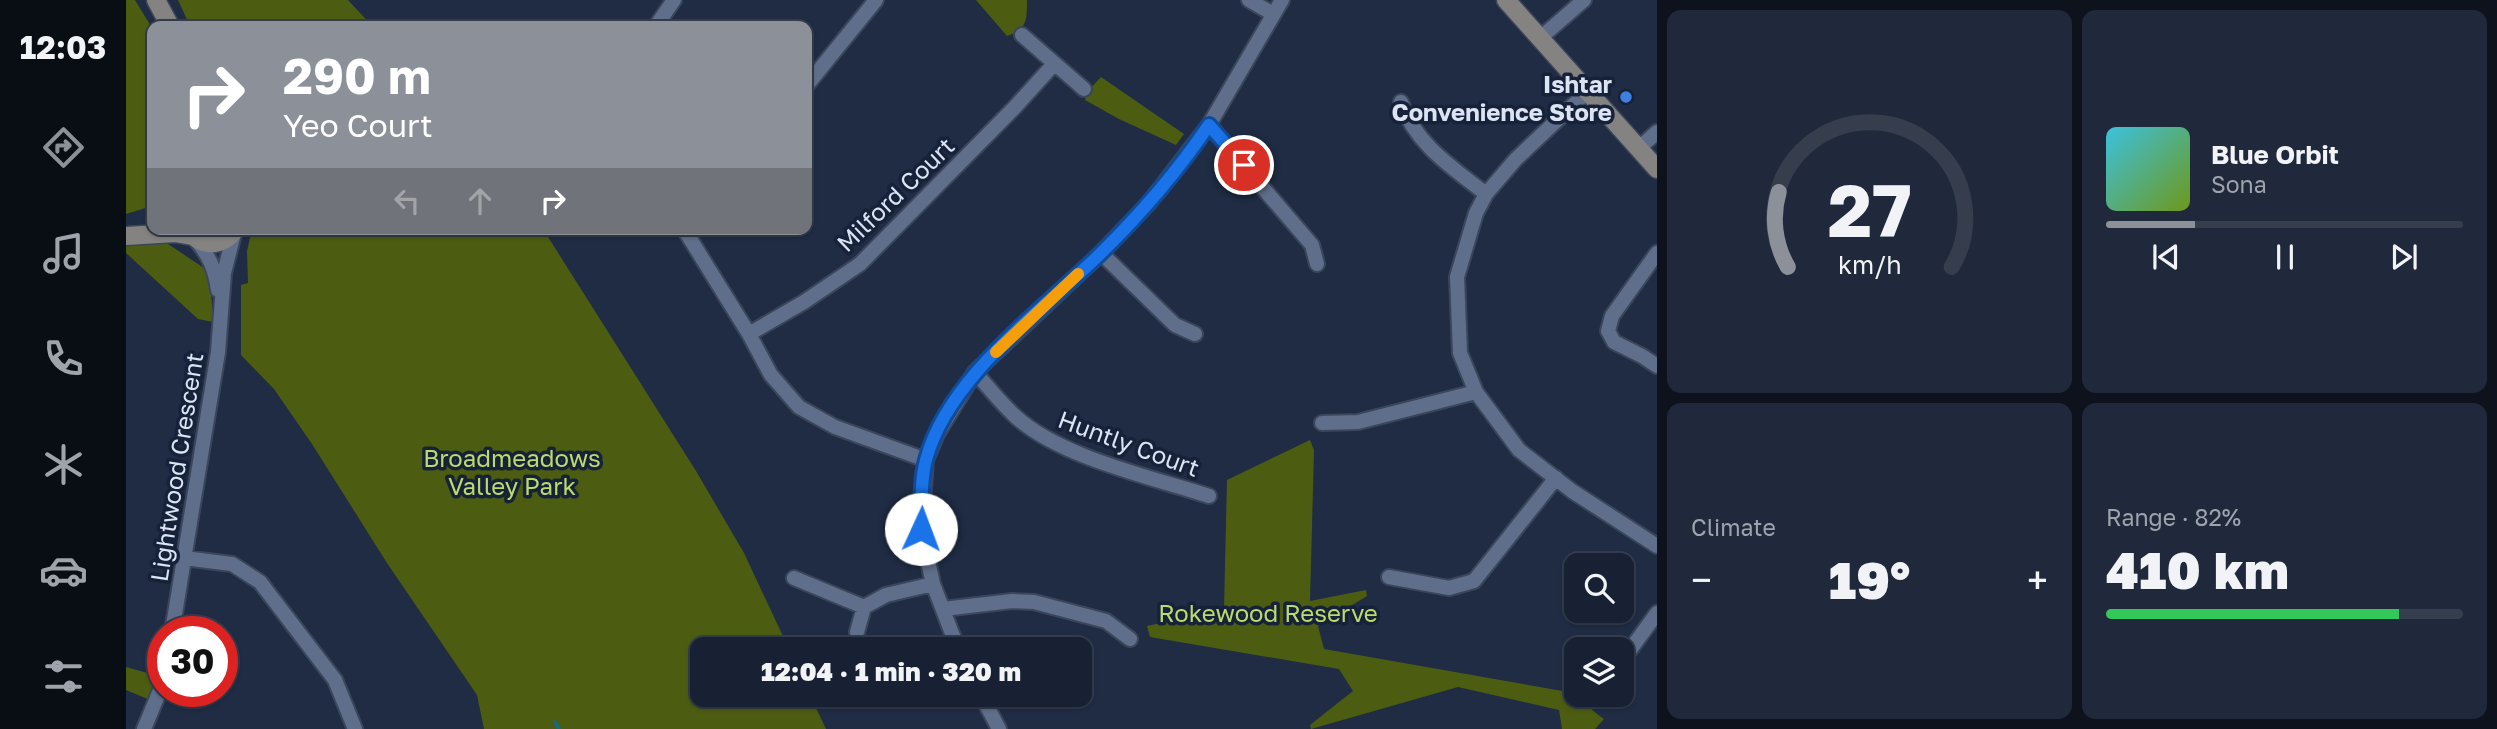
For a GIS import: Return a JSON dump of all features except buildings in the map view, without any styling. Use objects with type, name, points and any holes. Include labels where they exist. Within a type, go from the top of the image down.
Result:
[{"type":"street","points":[[156,0],[167,21]]},
{"type":"street","points":[[659,21],[674,0]]},
{"type":"street","points":[[812,79],[876,0]]},
{"type":"street","points":[[1249,0],[1273,14]]},
{"type":"street","points":[[954,637],[933,584],[921,529],[926,460],[942,424],[975,372],[1101,253],[1149,203],[1209,125],[1282,0]]},
{"type":"street","points":[[1506,0],[1657,169]]},
{"type":"street","points":[[1539,39],[1584,0]]},
{"type":"street","points":[[1022,35],[1084,89]]},
{"type":"street","name":"Milford Court","points":[[749,334],[804,302],[860,264],[1054,64]]},
{"type":"street","points":[[1587,92],[1516,159],[1486,194],[1476,213],[1457,277],[1460,353],[1476,392],[1519,450],[1657,546]]},
{"type":"street","points":[[1401,102],[1407,121],[1422,140],[1442,160],[1486,194]]},
{"type":"street","points":[[1209,125],[1312,245],[1317,264]]},
{"type":"street","points":[[1638,149],[1657,132]]},
{"type":"street","points":[[126,235],[147,225]]},
{"type":"street","points":[[126,235],[147,234]]},
{"type":"street","points":[[191,235],[212,244],[221,242],[230,235]]},
{"type":"street","name":"Lightwood Crescent","points":[[191,235],[207,252],[215,273],[221,308]]},
{"type":"street","name":"Lightwood Crescent","points":[[175,616],[218,352],[224,273],[235,235]]},
{"type":"street","points":[[688,235],[749,334],[771,376],[799,407],[835,426],[926,460]]},
{"type":"street","points":[[1101,253],[1175,325],[1195,334]]},
{"type":"street","points":[[1657,253],[1612,316],[1608,331],[1614,342],[1657,366]]},
{"type":"street","name":"Huntly Court","points":[[975,372],[1016,417],[1068,450],[1209,496]]},
{"type":"street","points":[[1322,422],[1358,422],[1476,392]]},
{"type":"street","points":[[1389,577],[1449,588],[1474,581],[1556,478]]},
{"type":"street","points":[[184,558],[232,564],[260,582],[335,680],[355,729]]},
{"type":"street","points":[[794,578],[864,607]]},
{"type":"street","points":[[857,632],[864,607],[886,595],[933,584]]},
{"type":"street","points":[[943,609],[1012,601],[1034,602],[1106,621],[1130,639]]},
{"type":"street","points":[[1634,645],[1657,613]]},
{"type":"street","points":[[144,729],[153,707]]},
{"type":"street","points":[[987,707],[999,729]]},
{"type":"green space","points":[[126,0],[135,0],[148,21],[147,208],[126,214]]},
{"type":"green space","points":[[178,0],[348,0],[367,21],[188,21]]},
{"type":"green space","points":[[976,0],[1027,0],[1027,14],[1022,27],[1007,36]]},
{"type":"green space","points":[[1101,77],[1184,134],[1176,145],[1085,100],[1088,91]]},
{"type":"green space","name":"Broadmeadows Valley Park","points":[[251,235],[547,235],[696,471],[744,553],[783,637],[690,637],[690,707],[816,707],[826,729],[484,729],[477,695],[274,389],[241,355],[241,285],[248,283],[247,251]]},
{"type":"green space","points":[[162,240],[204,268],[211,290],[213,322],[198,319],[126,253],[126,244]]},
{"type":"green space","name":"Rokewood Reserve","points":[[1310,440],[1314,450],[1310,601],[1366,590],[1367,596],[1318,626],[1324,649],[1564,691],[1564,707],[1590,707],[1604,719],[1595,729],[1562,729],[1559,710],[1458,687],[1311,729],[1310,725],[1353,691],[1339,669],[1150,637],[1147,626],[1224,609],[1227,480]]},
{"type":"green space","points":[[126,667],[147,673],[147,699],[126,690]]},
{"type":"waterway","points":[[555,722],[559,729]]},
{"type":"slow traffic","points":[[996,352],[1078,274]]},
{"type":"place","name":"Ishtar Convenience Store","points":[[1626,97]]},
{"type":"route","points":[[921,529],[926,460],[947,415],[975,372],[1101,253],[1149,203],[1209,125],[1244,165]]}]
